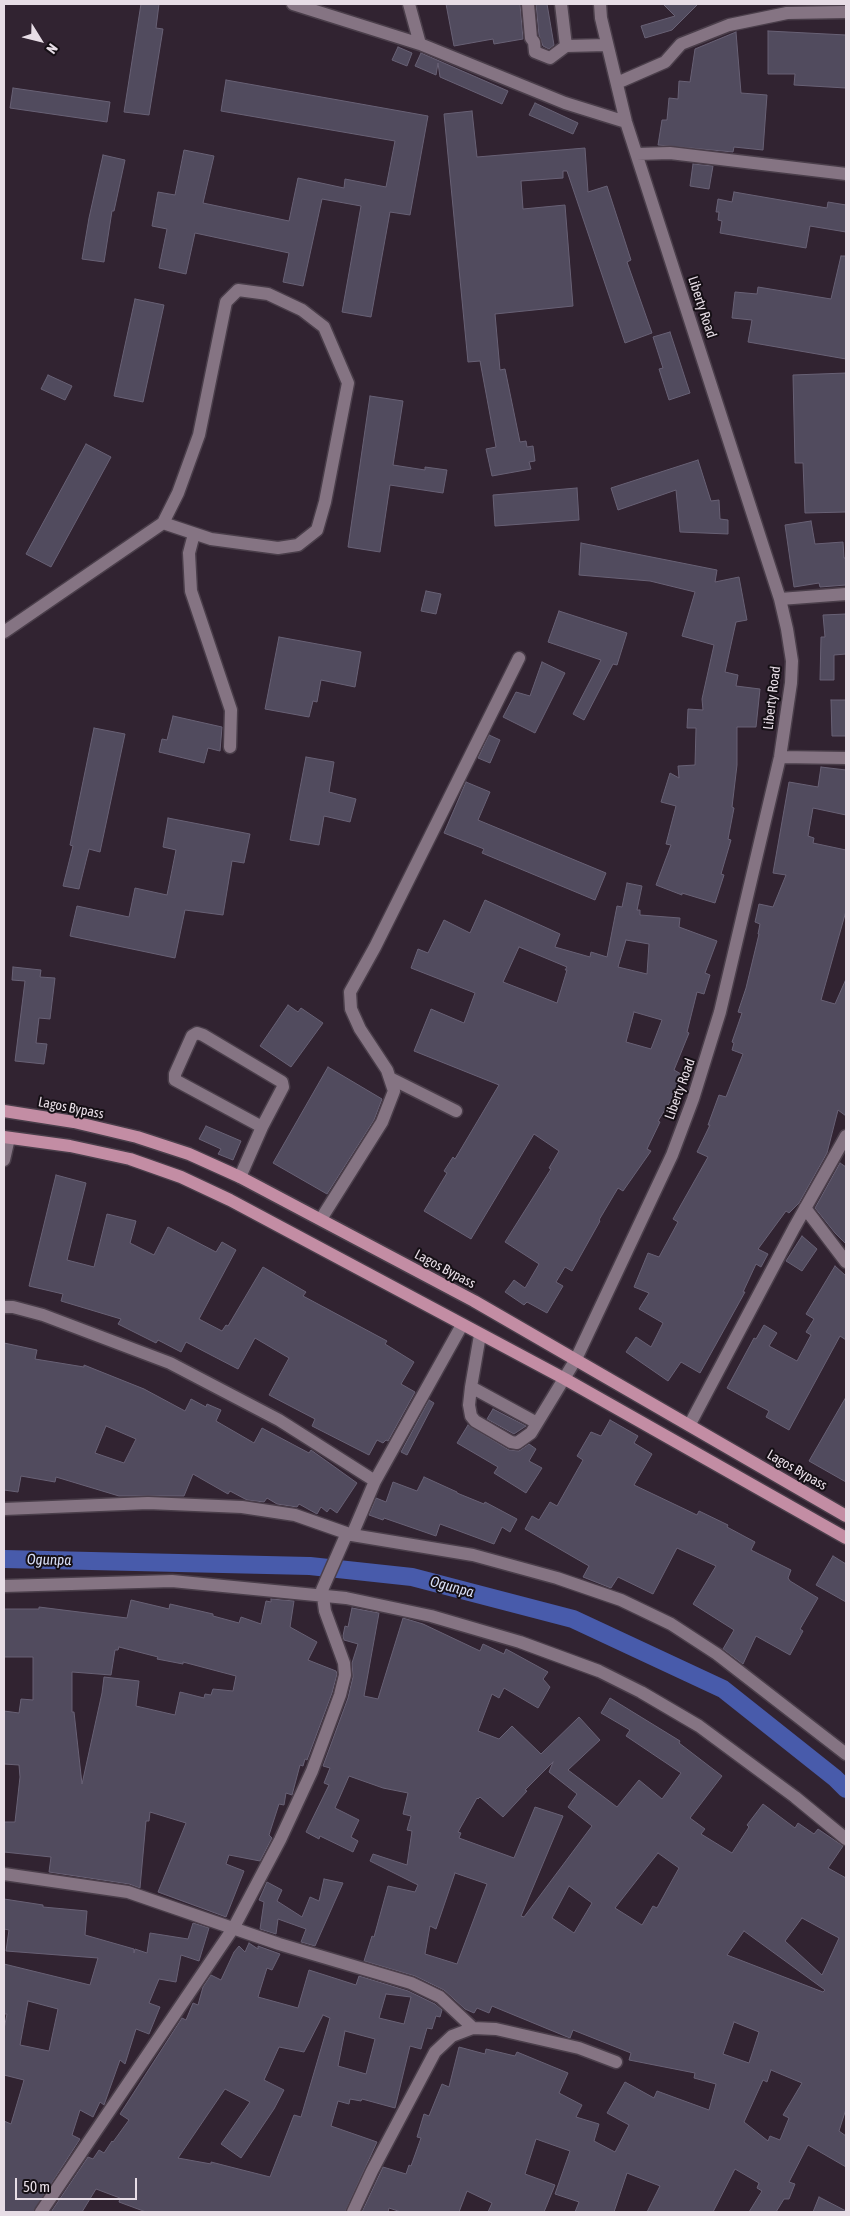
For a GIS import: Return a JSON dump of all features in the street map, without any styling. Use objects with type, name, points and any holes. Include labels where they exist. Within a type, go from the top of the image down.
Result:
[{"type":"main road","name":"Lagos Bypass","points":[[4,1111],[74,1122],[137,1136],[188,1154],[240,1177],[576,1358],[846,1516]]},
{"type":"main road","points":[[6,1138],[70,1146],[122,1157],[181,1177],[238,1204],[565,1379],[846,1538]]},
{"type":"street","points":[[293,4],[420,44],[565,103],[626,122]]},
{"type":"street","points":[[409,4],[420,44]]},
{"type":"street","points":[[528,4],[531,38],[534,42],[535,52],[550,58],[566,46],[607,45]]},
{"type":"street","points":[[561,4],[566,46]]},
{"type":"street","name":"Liberty Road","points":[[471,1387],[469,1405],[471,1416],[475,1421],[511,1442],[517,1443],[524,1440],[537,1424],[576,1358],[672,1155],[693,1099],[720,1012],[780,757],[791,683],[792,661],[780,599],[626,122],[601,18],[600,4]]},
{"type":"street","points":[[617,83],[665,62],[681,44],[728,25],[787,13],[846,12]]},
{"type":"street","points":[[637,154],[670,153],[846,174]]},
{"type":"street","points":[[4,632],[163,523],[178,493],[198,435],[226,302],[238,290],[268,294],[302,310],[324,326],[348,383],[325,502],[317,530],[298,545],[278,548],[212,539],[163,523]]},
{"type":"street","points":[[194,534],[189,553],[191,591],[231,710],[230,747]]},
{"type":"street","points":[[780,599],[846,594]]},
{"type":"street","points":[[321,1219],[382,1122],[394,1091],[386,1070],[360,1029],[351,1009],[350,992],[375,947],[518,658]]},
{"type":"street","points":[[780,757],[846,758]]},
{"type":"street","points":[[240,1177],[262,1127],[283,1087],[282,1082],[203,1035],[197,1033],[192,1036],[175,1074],[175,1080],[262,1127]]},
{"type":"street","points":[[390,1078],[456,1111]]},
{"type":"street","points":[[690,1424],[805,1208],[846,1136]]},
{"type":"street","points":[[4,1160],[6,1138]]},
{"type":"street","points":[[833,1158],[846,1160]]},
{"type":"street","points":[[805,1208],[846,1262]]},
{"type":"street","points":[[4,1307],[12,1307],[43,1315],[170,1363],[279,1420],[376,1481]]},
{"type":"street","points":[[41,2212],[234,1927],[280,1840],[312,1771],[340,1695],[345,1675],[344,1663],[325,1611],[322,1593],[376,1481],[462,1325]]},
{"type":"street","points":[[480,1335],[471,1387],[537,1424]]},
{"type":"street","points":[[4,1509],[148,1502],[242,1507],[295,1515],[350,1534],[472,1555],[557,1578],[621,1600],[671,1624],[717,1654],[846,1754]]},
{"type":"street","points":[[4,1586],[172,1581],[322,1593],[431,1616],[520,1642],[599,1671],[641,1692],[699,1726],[795,1797],[846,1839]]},
{"type":"street","points":[[4,1874],[128,1892],[279,1944],[411,1983],[440,1997],[472,2028]]},
{"type":"street","points":[[353,2212],[372,2171],[435,2052],[452,2036],[472,2028],[496,2029],[579,2048],[616,2062]]},
{"type":"building","points":[[141,4],[159,4],[156,28],[163,29],[149,115],[124,112]]},
{"type":"building","points":[[446,4],[520,4],[523,39],[494,44],[493,39],[454,46]]},
{"type":"building","points":[[536,4],[547,4],[554,45],[549,49],[543,46],[539,35]]},
{"type":"building","points":[[663,4],[698,4],[672,30],[645,38],[641,26],[675,16]]},
{"type":"building","points":[[768,31],[846,35],[846,88],[794,85],[795,74],[768,74]]},
{"type":"building","points":[[736,32],[741,93],[767,95],[763,150],[734,147],[733,152],[658,145],[662,120],[667,120],[669,98],[678,99],[679,81],[690,82],[695,49]]},
{"type":"building","points":[[398,47],[412,53],[407,66],[392,60]]},
{"type":"building","points":[[421,53],[508,91],[502,104],[440,77],[438,63],[436,75],[415,66]]},
{"type":"building","points":[[226,80],[428,116],[410,215],[390,212],[371,317],[342,312],[361,206],[322,199],[303,286],[283,282],[289,253],[195,233],[186,274],[159,268],[167,229],[152,226],[158,192],[175,195],[184,150],[214,156],[203,203],[289,221],[298,178],[344,188],[345,179],[386,187],[395,141],[221,111]]},
{"type":"building","points":[[13,88],[110,102],[107,122],[10,108]]},
{"type":"building","points":[[535,103],[578,123],[573,134],[529,115]]},
{"type":"building","points":[[472,111],[477,157],[585,148],[588,192],[607,186],[631,260],[627,262],[652,333],[625,343],[567,171],[563,171],[563,178],[521,181],[523,209],[565,205],[573,306],[495,314],[500,370],[505,369],[520,442],[526,441],[527,447],[533,446],[535,461],[529,462],[531,469],[492,476],[486,449],[496,447],[480,361],[468,362],[444,114]]},
{"type":"building","points":[[103,155],[125,160],[114,211],[112,211],[104,262],[82,259]]},
{"type":"building","points":[[693,164],[713,166],[709,189],[690,186]]},
{"type":"building","points":[[734,192],[827,208],[828,202],[846,205],[846,232],[810,226],[806,248],[720,233],[722,221],[718,220],[719,212],[716,212],[718,199],[732,202]]},
{"type":"building","points":[[841,256],[846,256],[846,359],[748,342],[752,320],[732,318],[735,292],[757,294],[758,287],[831,299]]},
{"type":"building","points":[[135,299],[164,305],[143,402],[114,396]]},
{"type":"building","points":[[670,332],[690,393],[669,400],[659,369],[663,368],[653,337]]},
{"type":"building","points":[[846,373],[846,512],[805,513],[803,463],[795,463],[793,375]]},
{"type":"building","points":[[48,375],[72,386],[65,400],[41,389]]},
{"type":"building","points":[[370,396],[403,401],[393,465],[425,470],[425,467],[447,470],[443,493],[390,485],[380,552],[348,547]]},
{"type":"building","points":[[86,444],[111,457],[51,567],[26,554]]},
{"type":"building","points":[[698,460],[711,501],[719,500],[720,519],[728,520],[728,534],[680,532],[676,490],[618,510],[611,488]]},
{"type":"building","points":[[577,488],[579,520],[495,526],[493,495]]},
{"type":"building","points":[[811,521],[815,544],[843,542],[844,558],[846,558],[846,585],[820,587],[819,583],[794,587],[785,525]]},
{"type":"building","points":[[581,543],[717,570],[715,582],[739,577],[747,620],[736,622],[725,672],[738,675],[736,686],[760,689],[756,727],[737,727],[737,765],[732,807],[734,808],[728,839],[731,840],[721,874],[724,875],[715,903],[682,893],[682,895],[656,885],[671,845],[666,844],[676,806],[661,802],[670,773],[679,778],[678,766],[695,765],[696,728],[687,728],[688,709],[703,710],[702,699],[714,645],[682,636],[695,592],[650,581],[579,575]]},
{"type":"building","points":[[426,591],[441,594],[436,614],[421,611]]},
{"type":"building","points":[[559,611],[627,633],[617,665],[613,664],[584,720],[573,714],[601,660],[548,642]]},
{"type":"building","points":[[846,614],[846,654],[834,655],[834,680],[820,680],[821,637],[825,637],[823,615]]},
{"type":"building","points":[[279,637],[361,652],[355,687],[321,680],[317,702],[313,701],[309,717],[265,709]]},
{"type":"building","points":[[542,662],[565,673],[535,733],[503,717],[516,692],[530,696]]},
{"type":"building","points":[[831,700],[846,700],[846,736],[832,736]]},
{"type":"building","points":[[173,716],[222,727],[220,751],[208,748],[204,763],[159,752],[162,739],[167,740]]},
{"type":"building","points":[[94,728],[125,734],[100,852],[89,849],[79,889],[63,886],[73,846],[70,845]]},
{"type":"building","points":[[489,735],[500,740],[490,763],[478,758]]},
{"type":"building","points":[[306,757],[334,762],[329,792],[356,799],[350,822],[324,816],[319,845],[290,840]]},
{"type":"building","points":[[821,767],[846,770],[846,815],[813,808],[808,836],[814,838],[813,843],[846,850],[846,911],[821,1000],[835,1004],[846,979],[846,1116],[838,1110],[827,1153],[799,1203],[789,1213],[786,1211],[758,1249],[768,1254],[761,1267],[756,1264],[743,1292],[745,1292],[700,1373],[681,1362],[668,1381],[626,1352],[636,1337],[651,1347],[663,1323],[639,1309],[649,1293],[634,1287],[648,1253],[659,1257],[678,1222],[673,1219],[708,1157],[697,1152],[710,1125],[708,1125],[719,1095],[726,1097],[743,1054],[732,1050],[734,1043],[732,1042],[742,1013],[738,1012],[759,934],[760,924],[755,922],[759,904],[773,907],[786,875],[773,873],[789,782],[818,787]]},
{"type":"building","points":[[466,782],[490,792],[478,820],[606,873],[595,900],[482,853],[484,849],[444,833]]},
{"type":"building","points":[[168,818],[250,834],[244,863],[232,861],[223,915],[185,910],[175,958],[70,936],[77,906],[129,917],[135,888],[167,895],[176,850],[163,847]]},
{"type":"building","points":[[627,883],[642,886],[637,910],[640,910],[640,915],[680,918],[679,927],[717,941],[705,973],[710,975],[704,994],[697,992],[687,1032],[689,1033],[674,1070],[681,1074],[679,1078],[683,1081],[658,1121],[660,1122],[647,1149],[651,1151],[623,1191],[618,1188],[572,1271],[565,1267],[556,1282],[563,1286],[547,1313],[527,1302],[524,1305],[505,1292],[514,1280],[525,1288],[539,1264],[505,1242],[551,1169],[549,1168],[559,1151],[534,1134],[471,1239],[424,1211],[447,1173],[444,1171],[453,1157],[455,1159],[499,1085],[414,1051],[431,1009],[464,1023],[475,993],[411,968],[418,949],[428,953],[444,920],[470,933],[485,900],[560,934],[555,947],[590,957],[591,952],[607,957],[617,906],[622,907]],"holes":[[[626,940],[649,944],[647,974],[618,967]],[[519,947],[567,967],[557,1003],[503,982]],[[634,1012],[662,1020],[651,1049],[626,1042]]]},
{"type":"building","points":[[13,967],[41,970],[40,977],[55,978],[50,1019],[39,1018],[36,1043],[47,1044],[44,1064],[15,1061],[25,981],[12,980]]},
{"type":"building","points":[[288,1005],[298,1012],[301,1008],[323,1023],[291,1067],[260,1046]]},
{"type":"building","points":[[328,1067],[382,1099],[374,1120],[327,1194],[273,1163]]},
{"type":"building","points":[[206,1126],[241,1141],[233,1160],[218,1154],[221,1149],[199,1139]]},
{"type":"building","points":[[840,1163],[846,1167],[846,1244],[815,1208]]},
{"type":"building","points":[[56,1175],[86,1183],[67,1260],[94,1267],[107,1214],[136,1221],[130,1243],[154,1255],[168,1227],[216,1252],[222,1242],[236,1250],[199,1319],[222,1331],[226,1325],[228,1326],[263,1267],[306,1292],[303,1296],[387,1341],[385,1344],[414,1362],[401,1384],[415,1392],[388,1441],[386,1440],[383,1443],[377,1440],[369,1455],[312,1426],[315,1419],[269,1395],[289,1358],[255,1338],[238,1369],[186,1342],[181,1352],[158,1340],[156,1343],[118,1324],[121,1319],[61,1301],[63,1294],[29,1286]]},
{"type":"building","points":[[802,1236],[817,1249],[802,1271],[786,1261]]},
{"type":"building","points":[[835,1266],[846,1276],[846,1340],[840,1336],[789,1430],[766,1417],[769,1411],[727,1388],[754,1338],[756,1339],[764,1325],[777,1333],[769,1346],[797,1361],[811,1335],[806,1332],[814,1319],[806,1314]]},
{"type":"building","points":[[4,1343],[37,1350],[35,1359],[84,1367],[84,1365],[144,1389],[185,1411],[191,1399],[206,1407],[207,1404],[221,1410],[216,1421],[254,1443],[262,1428],[309,1453],[311,1450],[357,1483],[337,1513],[330,1508],[327,1512],[321,1507],[317,1514],[299,1504],[297,1507],[277,1504],[267,1498],[264,1502],[247,1500],[230,1491],[228,1494],[193,1474],[184,1496],[119,1496],[56,1477],[55,1482],[21,1476],[18,1492],[4,1490]],"holes":[[[106,1426],[136,1439],[124,1463],[95,1453]]]},
{"type":"building","points":[[846,1397],[846,1482],[809,1461]]},
{"type":"building","points":[[429,1400],[434,1403],[407,1455],[401,1452]]},
{"type":"building","points":[[493,1409],[526,1426],[514,1434],[487,1419]]},
{"type":"building","points":[[610,1420],[638,1436],[634,1443],[652,1454],[634,1485],[697,1515],[699,1511],[728,1525],[727,1527],[755,1542],[751,1550],[791,1570],[788,1578],[790,1581],[818,1598],[800,1629],[803,1631],[790,1655],[756,1636],[743,1664],[723,1649],[734,1630],[693,1604],[716,1566],[677,1548],[653,1594],[618,1577],[611,1588],[583,1577],[589,1566],[525,1529],[532,1516],[539,1520],[550,1502],[557,1506],[583,1460],[577,1456],[591,1432],[601,1436]]},
{"type":"building","points":[[468,1425],[509,1450],[519,1451],[529,1444],[536,1449],[529,1461],[542,1468],[526,1493],[494,1473],[498,1467],[457,1443]]},
{"type":"building","points":[[424,1477],[457,1493],[484,1504],[485,1502],[517,1519],[510,1532],[502,1527],[494,1544],[440,1524],[436,1536],[384,1518],[383,1520],[369,1515],[376,1498],[386,1502],[393,1482],[417,1491]]},
{"type":"building","points":[[833,1556],[846,1564],[846,1602],[816,1585]]},
{"type":"building","points":[[271,1599],[294,1601],[290,1627],[317,1642],[308,1660],[336,1671],[337,1674],[332,1693],[307,1760],[305,1759],[303,1766],[300,1765],[292,1795],[286,1793],[284,1805],[279,1804],[269,1835],[272,1838],[260,1861],[229,1855],[226,1864],[244,1871],[226,1917],[158,1892],[186,1823],[150,1812],[149,1821],[146,1821],[140,1888],[129,1884],[49,1872],[51,1857],[4,1852],[4,1822],[15,1822],[20,1777],[19,1765],[4,1764],[4,1711],[19,1713],[21,1699],[33,1700],[33,1657],[4,1657],[4,1609],[39,1609],[39,1607],[127,1618],[131,1600],[169,1609],[170,1604],[213,1614],[213,1616],[239,1623],[241,1617],[261,1624],[266,1601],[271,1602]],"holes":[[[119,1647],[158,1657],[157,1659],[183,1664],[183,1662],[236,1676],[233,1691],[213,1689],[211,1695],[205,1694],[204,1698],[180,1692],[175,1715],[136,1706],[139,1681],[104,1677],[82,1784],[74,1712],[72,1712],[72,1672],[111,1675],[115,1650],[118,1650]]]},
{"type":"building","points":[[352,1608],[379,1613],[364,1696],[378,1699],[403,1618],[423,1624],[480,1651],[483,1644],[504,1654],[506,1649],[548,1672],[543,1679],[550,1687],[538,1708],[504,1688],[499,1698],[492,1694],[478,1731],[499,1739],[512,1726],[541,1754],[579,1717],[600,1740],[568,1770],[617,1807],[639,1780],[662,1799],[681,1773],[626,1736],[630,1730],[601,1713],[610,1698],[680,1741],[679,1743],[722,1776],[690,1818],[705,1829],[701,1834],[732,1853],[749,1827],[747,1825],[763,1804],[795,1828],[798,1823],[814,1834],[818,1829],[843,1846],[828,1868],[846,1878],[846,2109],[839,2131],[846,2136],[846,2167],[808,2145],[789,2182],[795,2184],[789,2199],[784,2199],[776,2212],[749,2212],[762,2191],[757,2188],[759,2183],[735,2169],[713,2212],[647,2212],[660,2186],[627,2173],[614,2212],[575,2212],[579,2202],[555,2194],[570,2151],[536,2139],[525,2174],[555,2185],[544,2212],[488,2212],[492,2203],[467,2191],[459,2212],[401,2212],[389,2208],[388,2212],[362,2212],[383,2167],[406,2174],[409,2165],[411,2166],[421,2138],[417,2137],[424,2114],[429,2116],[442,2084],[449,2087],[459,2047],[485,2054],[486,2049],[515,2056],[517,2052],[568,2073],[559,2093],[582,2105],[576,2117],[599,2124],[594,2141],[615,2152],[629,2125],[607,2113],[625,2082],[654,2098],[657,2091],[709,2110],[716,2084],[694,2078],[695,2073],[629,2060],[631,2053],[573,2030],[570,2038],[492,2006],[489,2013],[477,2008],[474,2013],[465,2009],[444,1990],[415,1976],[364,1961],[372,1936],[374,1937],[388,1886],[415,1892],[418,1885],[370,1861],[373,1854],[407,1865],[412,1831],[407,1830],[411,1816],[403,1814],[408,1793],[383,1788],[349,1776],[335,1808],[359,1820],[351,1837],[358,1841],[353,1852],[320,1836],[319,1839],[306,1832],[329,1785],[324,1783],[330,1768],[323,1766],[348,1698],[353,1677],[352,1663],[358,1644],[344,1640],[345,1626],[348,1627]],"holes":[[[553,1762],[549,1772],[577,1794],[568,1807],[592,1826],[524,1917],[521,1916],[563,1816],[535,1807],[514,1858],[459,1838],[461,1833],[458,1832],[477,1798],[480,1797],[503,1817],[527,1791],[525,1790]],[[658,1853],[679,1868],[657,1908],[653,1906],[642,1925],[615,1908]],[[455,1873],[487,1884],[457,1964],[425,1954],[430,1926],[436,1929]],[[569,1886],[592,1903],[574,1933],[552,1918]],[[802,1918],[839,1938],[822,1975],[785,1941]],[[744,1931],[825,1990],[823,1992],[727,1955]],[[734,2022],[759,2032],[749,2063],[723,2054]],[[771,2070],[802,2083],[783,2115],[789,2118],[780,2140],[770,2136],[768,2141],[744,2122],[763,2080],[767,2082]]]},
{"type":"building","points":[[324,1879],[343,1883],[315,1946],[301,1942],[306,1929],[278,1919],[276,1934],[260,1929],[264,1902],[259,1900],[267,1882],[282,1890],[277,1901],[302,1917],[310,1897],[319,1901]]},
{"type":"building","points":[[4,1899],[43,1905],[43,1907],[87,1911],[85,1935],[134,1949],[134,1953],[135,1949],[147,1953],[150,1933],[188,1939],[193,1923],[209,1928],[199,1961],[181,1955],[176,1982],[159,1979],[149,2003],[160,2007],[149,2034],[136,2029],[125,2064],[120,2060],[104,2105],[100,2102],[93,2117],[80,2110],[72,2135],[80,2139],[33,2212],[4,2212],[4,2121],[11,2124],[24,2080],[4,2075],[4,2029],[7,2014],[4,2014],[4,1964],[90,1985],[98,1958],[6,1951],[9,1930],[4,1929]],"holes":[[[28,2001],[58,2009],[49,2051],[20,2045]]]},
{"type":"building","points":[[249,1943],[258,1949],[258,1946],[280,1954],[272,1970],[267,1968],[258,1997],[298,2008],[309,1970],[356,1985],[359,1976],[408,1991],[435,2004],[442,2010],[440,2017],[436,2016],[432,2029],[427,2028],[421,2049],[410,2046],[395,2108],[362,2099],[361,2101],[350,2099],[349,2104],[338,2101],[331,2126],[377,2142],[345,2212],[146,2212],[119,2202],[120,2198],[96,2189],[82,2212],[51,2212],[88,2157],[93,2159],[99,2150],[104,2153],[129,2120],[120,2114],[182,2018],[186,2020],[193,2003],[198,2005],[203,1987],[211,1975],[221,1980],[234,1952],[239,1946],[245,1952]],"holes":[[[386,1994],[411,1997],[404,2024],[379,2018]],[[323,2015],[330,2018],[301,2117],[294,2115],[270,2177],[211,2162],[211,2164],[178,2158],[225,2089],[250,2102],[221,2144],[241,2158],[274,2109],[284,2090],[264,2080],[279,2047],[304,2052]],[[345,2031],[375,2039],[366,2074],[338,2066]]]},
{"type":"building","points":[[819,2197],[846,2211],[846,2212],[813,2212]]},
{"type":"waterway","name":"Ogunpa","points":[[4,1559],[310,1566],[412,1577],[573,1619],[723,1689],[835,1778],[846,1789]]}]
